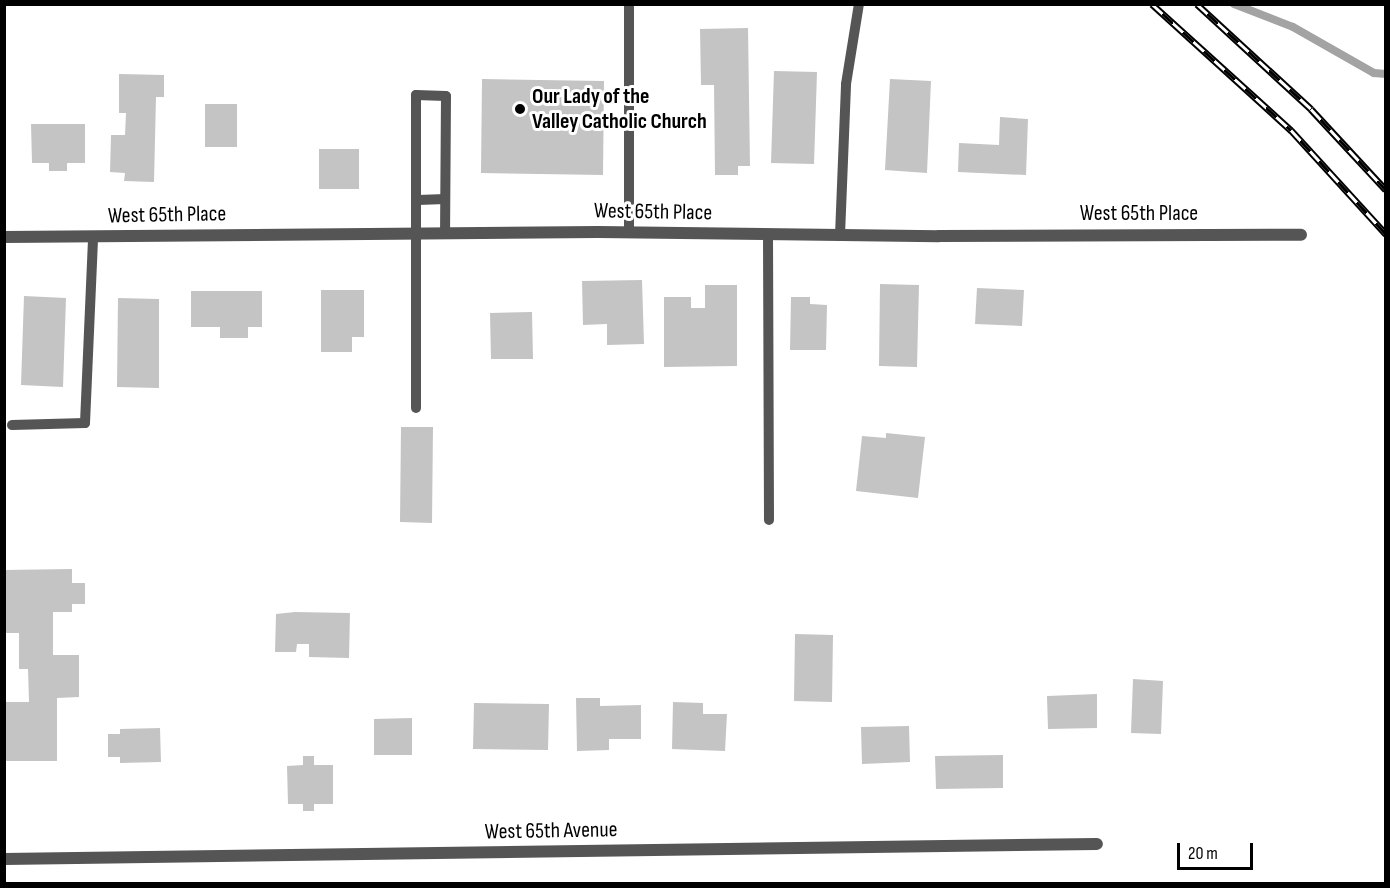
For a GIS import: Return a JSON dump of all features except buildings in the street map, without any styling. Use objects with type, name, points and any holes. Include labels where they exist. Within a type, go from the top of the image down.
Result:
[{"type":"street","name":"West 65th Place","points":[[4,237],[629,232],[840,235],[1301,234]]},
{"type":"street","name":"West 65th Avenue","points":[[4,859],[1097,844]]},
{"type":"lane","points":[[629,4],[629,232]]},
{"type":"lane","points":[[840,235],[846,84],[859,4]]},
{"type":"lane","points":[[416,408],[418,200],[416,95],[446,96],[445,233]]},
{"type":"lane","points":[[418,200],[445,199]]},
{"type":"lane","points":[[768,234],[769,520]]},
{"type":"lane","points":[[12,425],[85,423],[93,237]]},
{"type":"waterway","points":[[1234,4],[1293,27],[1374,73],[1386,74]]},
{"type":"railway","points":[[1152,4],[1291,130],[1386,234]]},
{"type":"railway","points":[[1197,4],[1311,109],[1386,190]]},
{"type":"place","name":"Our Lady of the Valley Catholic Church","points":[[520,109]]}]
